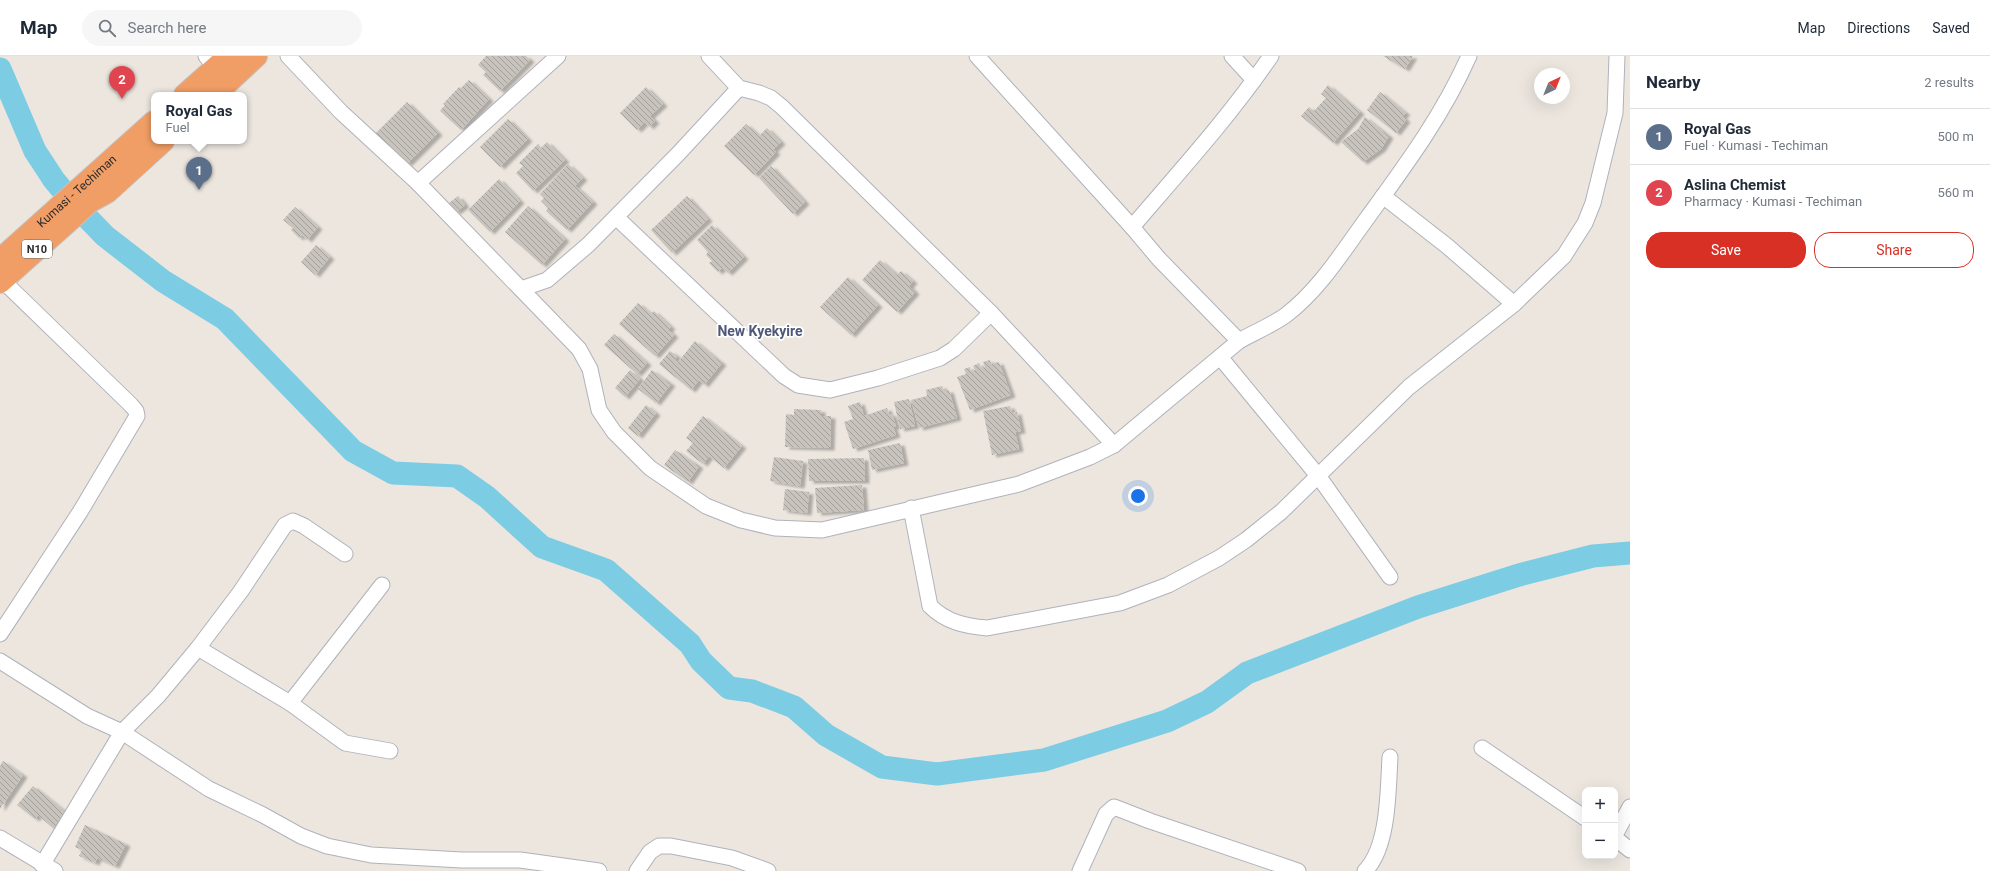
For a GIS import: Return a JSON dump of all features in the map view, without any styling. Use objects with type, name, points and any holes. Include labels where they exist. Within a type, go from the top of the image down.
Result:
[{"type":"highway","points":[[189,92],[218,71],[256,56]]},
{"type":"highway","name":"Kumasi - Techiman","points":[[77,201],[151,125]]},
{"type":"highway","name":"N10","points":[[1,274],[77,201],[107,192],[160,144]]},
{"type":"street","points":[[288,56],[341,112],[418,183],[579,349],[590,369],[599,410],[614,432],[650,468],[706,506],[741,520],[775,528],[810,530],[822,530],[1019,484],[1090,457],[1114,445],[1239,341],[1286,315],[1316,286],[1431,129],[1459,78],[1469,56]]},
{"type":"street","points":[[418,183],[558,56]]},
{"type":"street","points":[[709,56],[739,88],[771,98],[782,107],[991,313],[1114,445]]},
{"type":"street","points":[[977,56],[1132,226],[1159,259],[1239,341]]},
{"type":"street","points":[[1232,56],[1254,80]]},
{"type":"street","points":[[1132,226],[1254,80],[1271,56]]},
{"type":"street","points":[[911,508],[930,606],[938,614],[952,622],[970,627],[987,628],[1120,603],[1168,585],[1219,558],[1246,540],[1282,512],[1409,387],[1514,304],[1564,256],[1585,223],[1593,203],[1615,113],[1617,56]]},
{"type":"street","points":[[521,289],[547,280],[588,245],[678,154],[739,88]]},
{"type":"street","points":[[1383,196],[1447,246],[1514,304]]},
{"type":"street","points":[[616,217],[784,376],[798,386],[830,390],[878,378],[940,358],[954,349],[991,313]]},
{"type":"street","points":[[0,634],[80,512],[137,416],[136,411],[131,405],[1,274]]},
{"type":"street","points":[[1220,357],[1319,477],[1390,577]]},
{"type":"street","points":[[0,838],[49,868],[122,732],[158,696],[198,648],[241,591],[286,525],[293,521],[304,526],[345,554]]},
{"type":"street","points":[[290,703],[382,585]]},
{"type":"street","points":[[198,648],[290,703],[345,742],[390,751]]},
{"type":"street","points":[[0,660],[87,716],[122,732],[209,789],[263,815],[301,836],[327,846],[371,854],[462,860],[520,860],[599,871]]},
{"type":"street","points":[[1482,748],[1582,816]]},
{"type":"street","points":[[1365,871],[1373,863],[1382,832],[1388,792],[1390,757]]},
{"type":"street","points":[[1080,871],[1106,814],[1114,807],[1150,821],[1298,871]]},
{"type":"street","points":[[1618,829],[1630,807]]},
{"type":"street","points":[[1618,840],[1630,850]]},
{"type":"street","points":[[637,871],[650,852],[659,846],[671,846],[732,858],[768,871]]},
{"type":"building","points":[[486,56],[526,56],[530,60],[500,91],[483,75],[486,72],[478,65]]},
{"type":"building","points":[[1383,56],[1413,56],[1405,69]]},
{"type":"building","points":[[469,80],[489,99],[461,130],[440,111],[445,105],[443,104],[459,87],[461,88]]},
{"type":"building","points":[[1328,85],[1360,112],[1333,143],[1301,116],[1309,107],[1314,111],[1326,98],[1321,94]]},
{"type":"building","points":[[646,87],[663,104],[650,116],[655,121],[649,127],[645,122],[637,130],[620,113]]},
{"type":"building","points":[[1380,92],[1406,113],[1402,116],[1406,120],[1396,133],[1367,110]]},
{"type":"building","points":[[407,102],[438,133],[407,164],[376,133]]},
{"type":"building","points":[[1365,117],[1389,136],[1381,149],[1363,162],[1341,142],[1358,129]]},
{"type":"building","points":[[508,119],[528,139],[500,167],[480,147]]},
{"type":"building","points":[[746,124],[759,136],[767,128],[781,142],[773,150],[776,152],[754,175],[724,146]]},
{"type":"building","points":[[547,142],[565,160],[533,191],[516,173],[523,166],[519,163],[538,144],[541,148]]},
{"type":"building","points":[[568,164],[583,178],[575,186],[593,202],[567,230],[546,211],[548,208],[541,201],[544,198],[540,194]]},
{"type":"building","points":[[771,166],[805,202],[793,214],[759,178]]},
{"type":"building","points":[[499,179],[520,201],[490,232],[468,210]]},
{"type":"building","points":[[458,196],[465,205],[456,212],[448,204]]},
{"type":"building","points":[[687,196],[708,219],[672,253],[651,230]]},
{"type":"building","points":[[528,206],[565,239],[542,265],[505,232]]},
{"type":"building","points":[[295,207],[318,227],[307,240],[302,235],[299,238],[291,230],[293,228],[283,220]]},
{"type":"building","points":[[712,225],[744,257],[728,273],[722,268],[718,272],[709,263],[712,261],[706,255],[708,252],[697,240]]},
{"type":"building","points":[[316,245],[330,257],[315,275],[301,262]]},
{"type":"building","points":[[880,260],[897,275],[901,271],[913,281],[909,286],[915,292],[897,312],[862,280]]},
{"type":"building","points":[[848,277],[878,305],[851,335],[820,307]]},
{"type":"building","points":[[638,303],[651,314],[654,311],[671,327],[668,330],[674,335],[655,356],[619,324]]},
{"type":"building","points":[[614,334],[647,363],[637,374],[604,345]]},
{"type":"building","points":[[695,341],[722,363],[704,385],[699,380],[691,390],[659,364],[670,351],[677,356],[675,359],[678,362]]},
{"type":"building","points":[[990,360],[991,364],[999,362],[1011,395],[970,410],[957,377],[966,374],[964,369],[970,367],[971,372],[975,370],[973,366],[979,363],[981,368],[985,367],[983,362]]},
{"type":"building","points":[[630,370],[640,379],[625,397],[615,388]]},
{"type":"building","points":[[652,370],[671,384],[656,403],[638,389]]},
{"type":"building","points":[[942,386],[944,391],[949,390],[957,418],[919,428],[911,400],[927,396],[926,390]]},
{"type":"building","points":[[909,399],[915,426],[900,429],[894,402]]},
{"type":"building","points":[[860,402],[864,416],[887,408],[889,414],[892,414],[896,426],[893,427],[896,435],[853,449],[844,422],[853,419],[848,406]]},
{"type":"building","points":[[646,405],[656,413],[638,436],[628,428]]},
{"type":"building","points":[[1010,406],[1012,413],[1017,412],[1021,431],[1015,432],[1019,449],[992,455],[983,411]]},
{"type":"building","points":[[794,409],[821,410],[821,416],[831,416],[830,448],[785,447],[786,414],[794,415]]},
{"type":"building","points":[[703,416],[742,446],[724,468],[709,456],[703,464],[686,451],[693,443],[686,438]]},
{"type":"building","points":[[900,443],[904,463],[872,470],[868,450]]},
{"type":"building","points":[[675,450],[699,466],[688,482],[664,465]]},
{"type":"building","points":[[774,457],[803,461],[800,486],[770,481]]},
{"type":"building","points":[[864,458],[865,481],[809,481],[808,459]]},
{"type":"building","points":[[862,485],[864,510],[817,513],[815,488]]},
{"type":"building","points":[[785,489],[809,492],[807,513],[783,510]]},
{"type":"building","points":[[3,761],[23,775],[0,809],[0,766]]},
{"type":"building","points":[[33,786],[67,813],[54,829],[38,815],[35,819],[17,805]]},
{"type":"building","points":[[85,825],[126,844],[115,866],[97,858],[95,863],[79,856],[82,850],[75,847]]},
{"type":"waterway","points":[[0,69],[35,151],[54,180],[74,204],[105,236],[163,281],[225,319],[353,451],[393,473],[457,476],[487,497],[542,547],[606,570],[690,644],[701,661],[729,688],[752,691],[794,707],[826,735],[882,767],[937,774],[1044,760],[1167,721],[1207,702],[1247,673],[1418,607],[1519,575],[1593,556],[1630,553]]},
{"type":"place","name":"Aslina Chemist","points":[[122,99]]},
{"type":"place","name":"Royal Gas","points":[[199,190]]},
{"type":"district","name":"New Kyekyire","points":[[760,331]]}]
